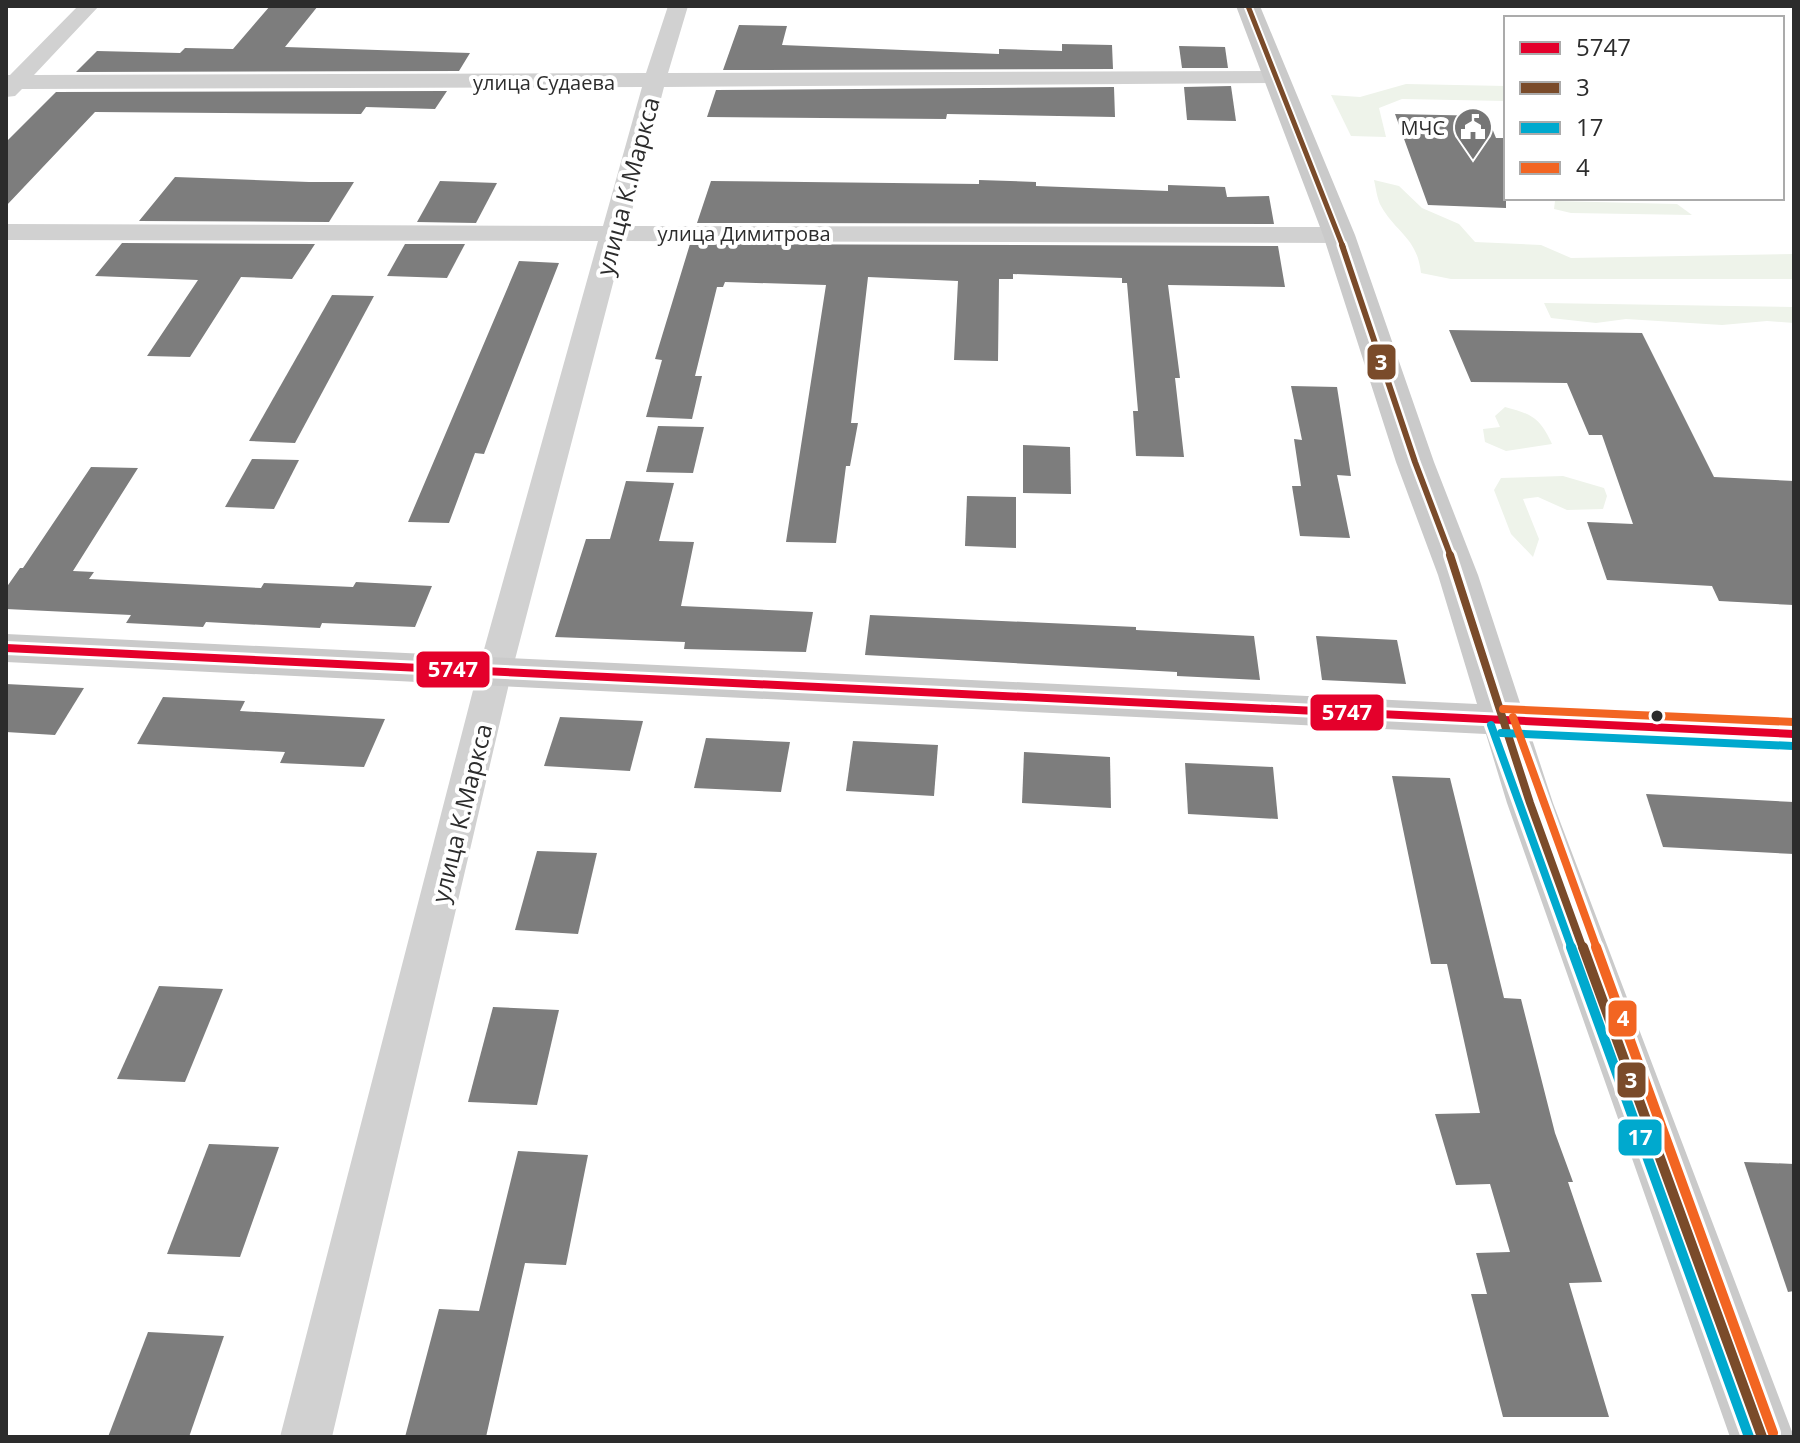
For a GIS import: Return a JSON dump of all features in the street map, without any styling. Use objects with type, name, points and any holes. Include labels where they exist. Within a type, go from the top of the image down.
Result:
[{"type":"street","points":[[9,85],[89,6]]},
{"type":"street","name":"улица К.Маркса","points":[[306,1437],[495,671],[654,82],[678,6]]},
{"type":"street","points":[[1248,6],[1274,78],[1339,235],[1415,462],[1458,575],[1502,721],[1762,1437]]},
{"type":"street","name":"улица Судаева","points":[[9,85],[1274,78]]},
{"type":"street","name":"улица Димитрова","points":[[6,232],[1339,235]]},
{"type":"street","points":[[6,648],[1794,734]]},
{"type":"shaded area","points":[[1406,84],[1504,86],[1504,101],[1402,99],[1379,108],[1386,137],[1351,136],[1331,95],[1360,97]]},
{"type":"shaded area","points":[[1374,180],[1399,186],[1422,208],[1459,224],[1475,242],[1541,245],[1571,258],[1794,254],[1794,279],[1451,279],[1421,273],[1411,243],[1381,206]]},
{"type":"shaded area","points":[[1555,201],[1677,204],[1692,215],[1571,213],[1554,209]]},
{"type":"shaded area","points":[[1544,303],[1794,307],[1794,323],[1767,321],[1722,325],[1626,319],[1596,323],[1551,318]]},
{"type":"shaded area","points":[[1505,407],[1534,418],[1552,444],[1506,451],[1485,442],[1483,429],[1500,427],[1495,416]]},
{"type":"shaded area","points":[[1563,476],[1604,488],[1607,496],[1603,509],[1567,510],[1538,497],[1523,499],[1539,539],[1533,557],[1511,534],[1494,490],[1501,478]]},
{"type":"building","points":[[270,6],[318,6],[285,47],[470,53],[459,71],[76,72],[97,51],[180,53],[185,48],[233,49]]},
{"type":"building","points":[[739,25],[787,26],[782,45],[999,54],[999,49],[1062,51],[1062,44],[1112,45],[1113,69],[723,70]]},
{"type":"building","points":[[1179,46],[1225,47],[1228,68],[1182,68]]},
{"type":"building","points":[[1231,86],[1236,121],[1187,120],[1184,87]]},
{"type":"building","points":[[1114,87],[1115,117],[947,114],[946,119],[707,117],[716,90]]},
{"type":"building","points":[[447,91],[435,109],[366,107],[361,114],[95,112],[6,206],[6,142],[56,92]]},
{"type":"building","name":"МЧС","points":[[1395,114],[1487,116],[1496,138],[1504,138],[1506,208],[1428,205]]},
{"type":"building","points":[[175,177],[354,182],[329,222],[139,221]]},
{"type":"building","points":[[979,180],[1036,182],[1036,186],[1168,191],[1168,185],[1225,187],[1227,197],[1269,196],[1274,224],[697,223],[711,181],[979,184]]},
{"type":"building","points":[[440,181],[497,183],[476,223],[417,222]]},
{"type":"building","points":[[122,243],[315,244],[292,279],[241,277],[190,357],[147,356],[198,280],[95,276]]},
{"type":"building","points":[[405,244],[465,244],[447,278],[387,276]]},
{"type":"building","points":[[690,244],[1278,246],[1285,287],[1168,285],[1180,378],[1175,378],[1184,457],[1136,456],[1133,411],[1138,411],[1127,283],[1122,283],[1122,278],[1013,274],[1013,279],[999,279],[998,361],[954,360],[958,281],[868,277],[851,423],[858,423],[850,466],[846,466],[836,543],[786,542],[826,285],[725,282],[723,287],[717,287],[695,376],[702,376],[692,419],[646,417],[662,360],[655,359]]},
{"type":"building","points":[[519,261],[559,263],[484,454],[475,453],[449,523],[408,522]]},
{"type":"building","points":[[332,295],[374,296],[295,443],[249,441]]},
{"type":"building","points":[[1449,330],[1642,333],[1714,477],[1794,481],[1794,605],[1719,601],[1712,586],[1607,580],[1587,522],[1633,524],[1602,435],[1589,435],[1567,383],[1471,382]]},
{"type":"building","points":[[1291,386],[1337,387],[1351,476],[1337,475],[1350,538],[1300,536],[1292,486],[1301,486],[1294,439],[1302,440]]},
{"type":"building","points":[[658,426],[704,427],[693,473],[646,472]]},
{"type":"building","points":[[1023,445],[1070,447],[1071,494],[1023,493]]},
{"type":"building","points":[[252,459],[299,460],[274,509],[225,507]]},
{"type":"building","points":[[91,467],[138,468],[73,571],[94,572],[89,579],[261,588],[264,583],[353,587],[356,582],[432,586],[415,627],[322,623],[320,628],[206,622],[203,627],[126,623],[131,615],[6,609],[6,588],[23,568]]},
{"type":"building","points":[[626,481],[674,483],[659,541],[694,542],[681,606],[813,612],[806,652],[684,649],[685,642],[555,637],[586,539],[610,539]]},
{"type":"building","points":[[967,496],[1016,497],[1016,548],[965,546]]},
{"type":"building","points":[[870,615],[1136,627],[1136,630],[1254,636],[1260,680],[1177,676],[1177,672],[865,655]]},
{"type":"building","points":[[1316,636],[1397,640],[1406,684],[1322,680]]},
{"type":"building","points":[[6,684],[84,688],[55,735],[6,732]]},
{"type":"building","points":[[163,697],[245,701],[240,711],[385,719],[364,767],[280,763],[285,752],[137,744]]},
{"type":"building","points":[[560,717],[643,721],[630,771],[544,766]]},
{"type":"building","points":[[706,738],[790,742],[781,792],[694,788]]},
{"type":"building","points":[[853,741],[938,745],[934,796],[846,791]]},
{"type":"building","points":[[1024,752],[1110,757],[1111,808],[1022,803]]},
{"type":"building","points":[[1185,763],[1273,767],[1278,819],[1188,814]]},
{"type":"building","points":[[1392,776],[1450,778],[1504,998],[1521,999],[1555,1133],[1573,1182],[1568,1182],[1602,1282],[1569,1283],[1609,1417],[1503,1417],[1471,1294],[1487,1294],[1476,1253],[1510,1252],[1490,1184],[1456,1185],[1435,1114],[1480,1113],[1447,964],[1431,964]]},
{"type":"building","points":[[1646,794],[1794,802],[1794,854],[1663,847]]},
{"type":"building","points":[[537,851],[597,853],[578,934],[515,930]]},
{"type":"building","points":[[159,986],[223,989],[185,1082],[117,1079]]},
{"type":"building","points":[[493,1007],[559,1010],[537,1105],[468,1102]]},
{"type":"building","points":[[209,1144],[279,1147],[240,1257],[167,1254]]},
{"type":"building","points":[[518,1151],[588,1155],[566,1265],[525,1263],[486,1437],[405,1437],[439,1309],[479,1311]]},
{"type":"building","points":[[1744,1162],[1794,1164],[1794,1291],[1788,1292]]},
{"type":"building","points":[[148,1332],[224,1336],[189,1437],[108,1437]]},
{"type":"transit line","name":"3","points":[[1248,6],[1339,235],[1415,462],[1458,575],[1530,803],[1762,1437]]},
{"type":"transit line","name":"5747","points":[[6,648],[1794,734]]},
{"type":"transit line","name":"4","points":[[1503,709],[1794,722]]},
{"type":"transit line","name":"4","points":[[1513,717],[1773,1433]]},
{"type":"transit line","name":"17","points":[[1491,725],[1749,1437]]},
{"type":"transit line","name":"17","points":[[1501,733],[1793,746]]},
{"type":"place","name":"МЧС","points":[[1473,161]]}]
